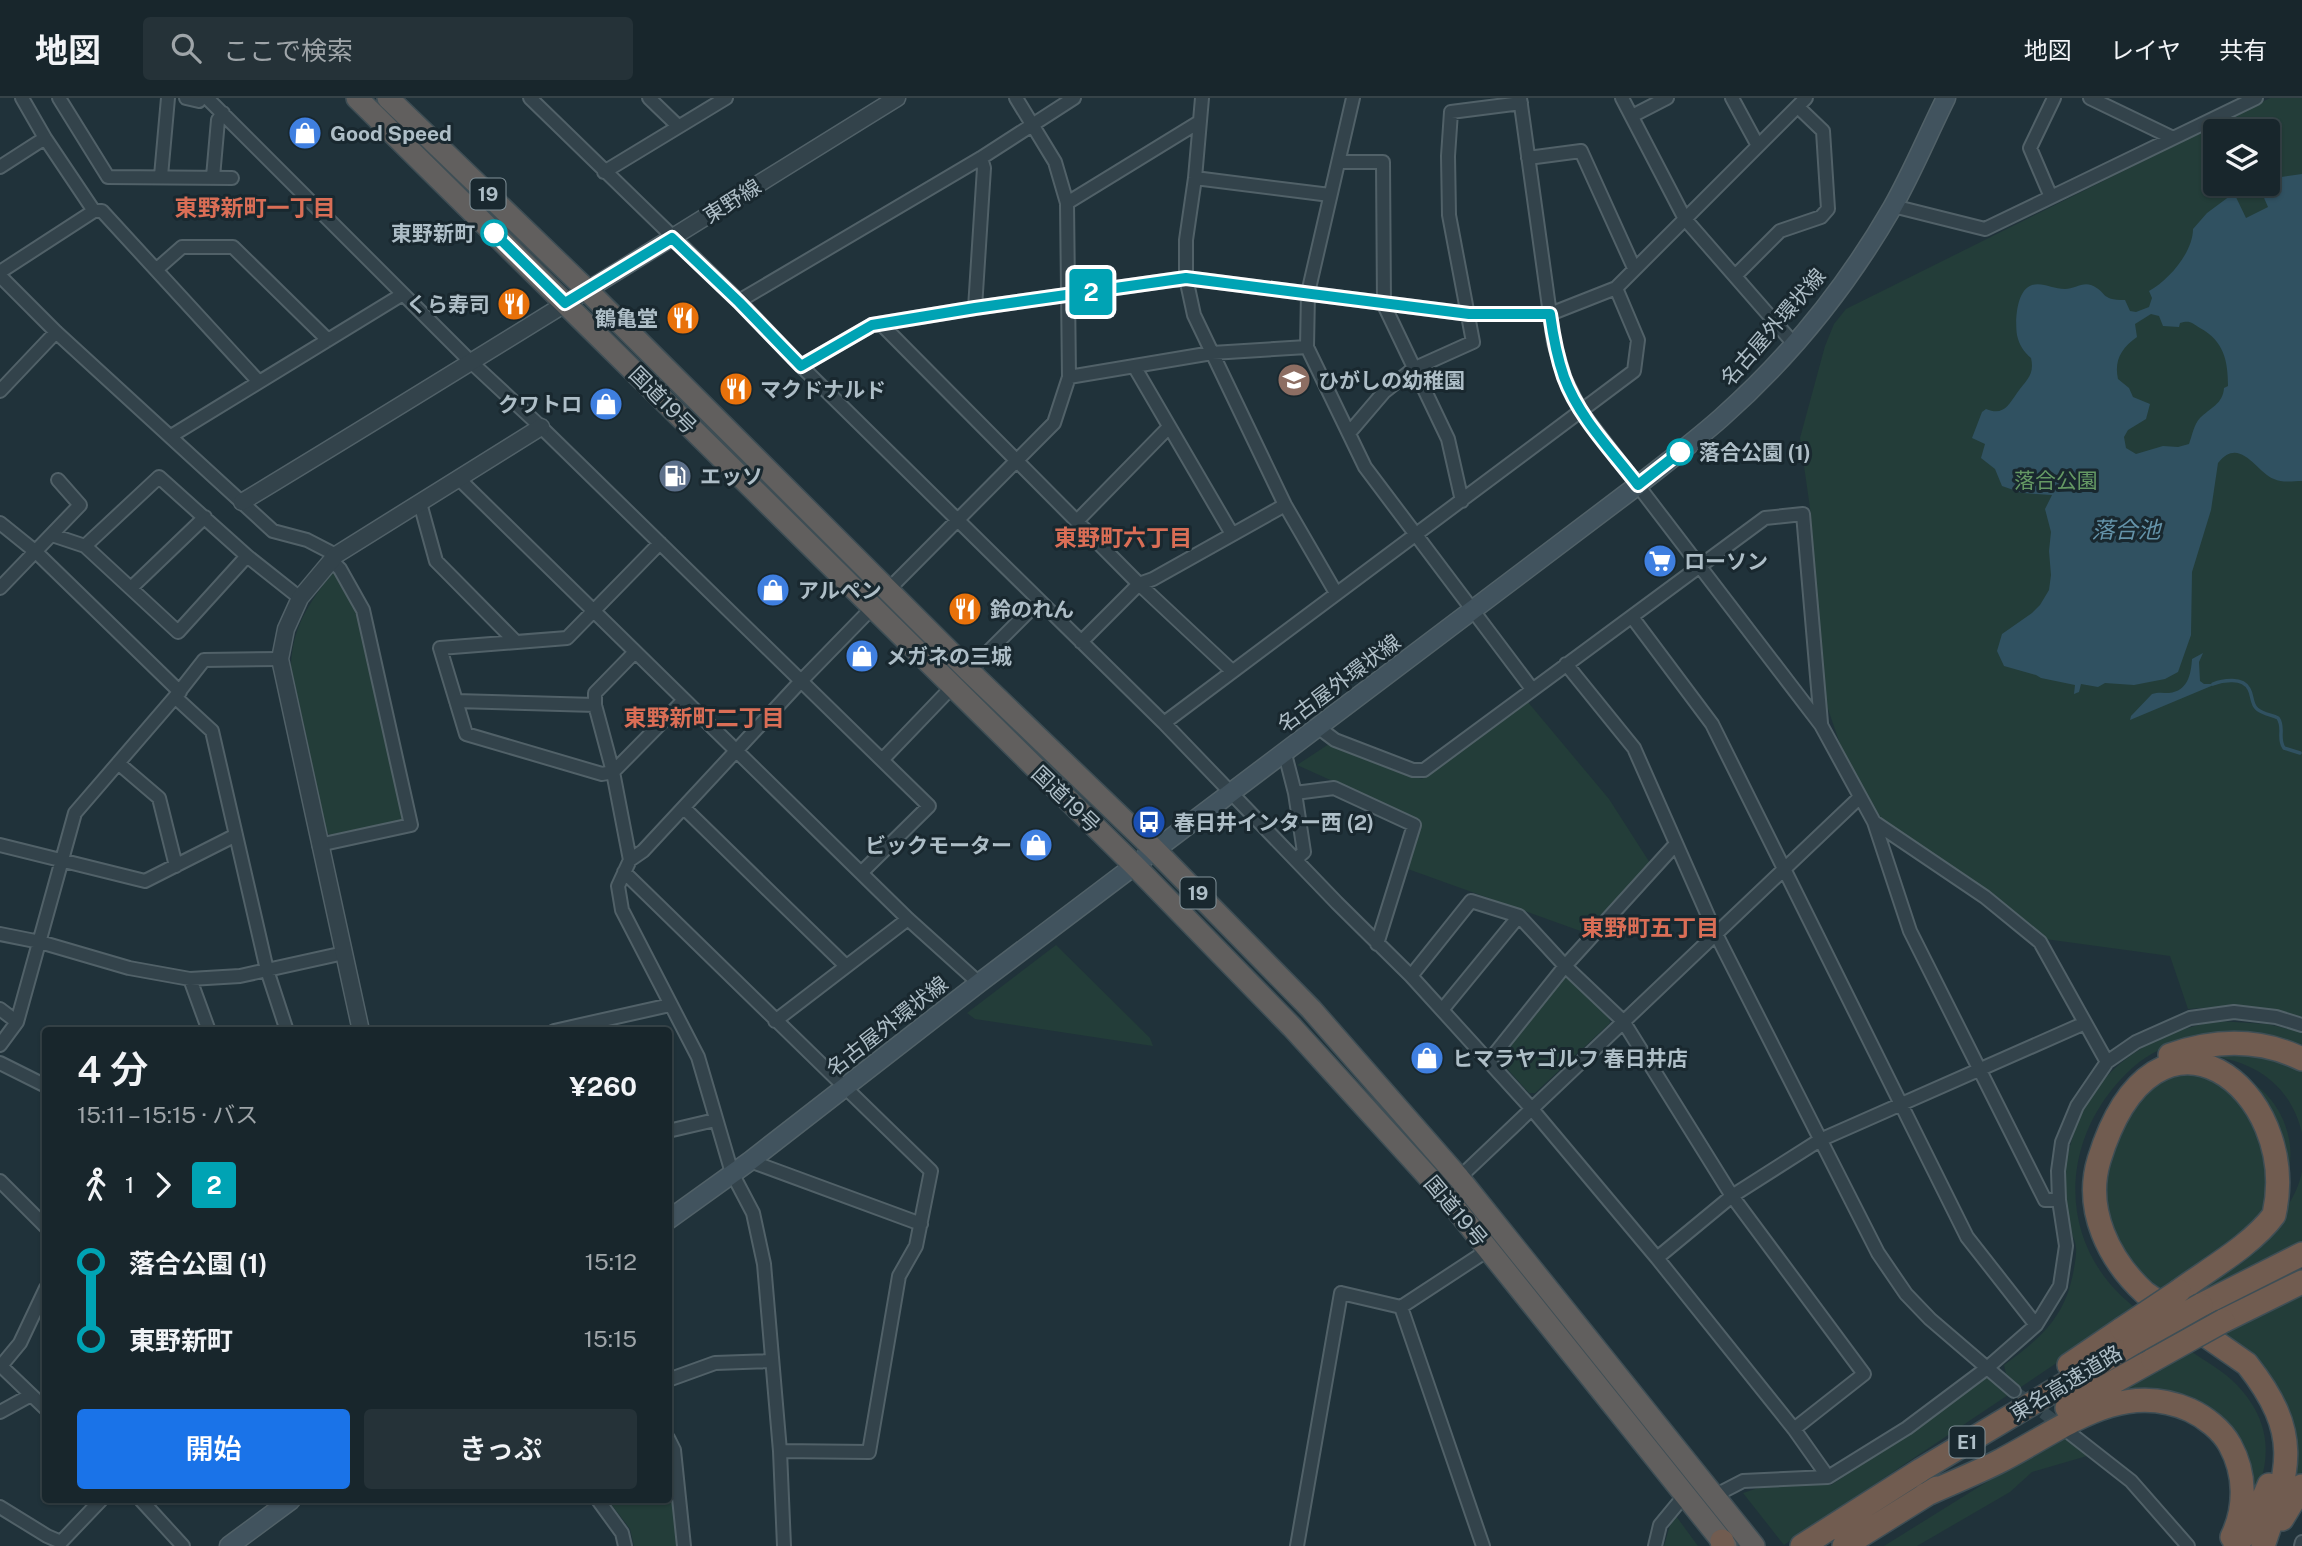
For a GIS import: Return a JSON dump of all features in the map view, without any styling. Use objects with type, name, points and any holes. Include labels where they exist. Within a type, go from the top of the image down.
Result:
[{"type":"highway","name":"国道19号","points":[[356,98],[1135,866],[1292,1027],[1443,1193],[1724,1544]]},
{"type":"highway","name":"国道19号","points":[[388,98],[587,290],[969,671],[1155,850],[1311,1009],[1460,1178],[1754,1546]]},
{"type":"highway","points":[[2235,1546],[2251,1527],[2273,1472],[2270,1428],[2259,1406],[2235,1372],[2139,1303],[2123,1289],[2109,1270],[2096,1249],[2089,1230],[2085,1211],[2085,1166],[2091,1143],[2113,1101],[2129,1081],[2167,1056],[2222,1043],[2249,1043],[2273,1048],[2302,1059]]},
{"type":"highway","points":[[2264,1546],[2286,1473],[2286,1441],[2278,1413],[2247,1364],[2145,1293],[2132,1281],[2107,1246],[2096,1212],[2095,1191],[2097,1168],[2112,1125],[2138,1089],[2156,1078],[2176,1068],[2196,1063],[2218,1062],[2249,1073],[2271,1091]]},
{"type":"highway","points":[[2128,1336],[2179,1291],[2254,1236],[2272,1217],[2292,1180],[2297,1156]]},
{"type":"highway","name":"東名高速道路","points":[[1802,1546],[2128,1336],[2201,1305],[2302,1254]]},
{"type":"highway","name":"東名高速道路","points":[[1844,1546],[2038,1424],[2223,1321],[2302,1282]]},
{"type":"highway","points":[[1925,1495],[1997,1463],[2097,1409],[2136,1399],[2167,1401],[2195,1412],[2217,1429],[2229,1442],[2237,1459],[2243,1494],[2240,1520],[2227,1546]]},
{"type":"highway","points":[[2264,1546],[2302,1486]]},
{"type":"main road","name":"名古屋外環状線","points":[[672,1217],[750,1161],[1155,850],[1474,610],[1721,418],[1794,344],[1856,265],[1893,206],[1946,98]]},
{"type":"main road","points":[[229,1546],[287,1503]]},
{"type":"street","points":[[22,98],[94,211]]},
{"type":"street","points":[[59,98],[108,177],[232,177]]},
{"type":"street","points":[[161,176],[168,98]]},
{"type":"street","points":[[186,98],[199,101],[201,98]]},
{"type":"street","points":[[207,98],[472,363],[929,806],[862,872]]},
{"type":"street","points":[[530,98],[1164,723],[1411,976],[1531,1108],[1657,1258],[1794,1429],[1828,1477]]},
{"type":"street","points":[[649,98],[678,127]]},
{"type":"street","points":[[604,172],[726,98]]},
{"type":"street","name":"東野線","points":[[242,502],[472,363],[897,98]]},
{"type":"street","points":[[889,589],[1054,423],[1069,377],[1067,203],[1055,162],[1016,98]]},
{"type":"street","points":[[739,302],[981,158],[1074,98]]},
{"type":"street","points":[[1202,98],[1186,240],[1186,278],[1194,315],[1284,505],[1336,593]]},
{"type":"street","points":[[1353,98],[1308,293],[1307,346],[1365,467],[1532,689]]},
{"type":"street","points":[[1622,98],[1685,219],[1794,344]]},
{"type":"street","points":[[1632,116],[1667,98]]},
{"type":"street","points":[[1732,98],[1757,144]]},
{"type":"street","points":[[2051,197],[2030,148],[2054,98]]},
{"type":"street","points":[[2090,98],[2173,138]]},
{"type":"street","points":[[1893,206],[1985,229],[2256,98]]},
{"type":"street","points":[[1349,433],[1384,391],[1413,369],[1473,342],[1449,215],[1448,156],[1451,112],[1520,100],[1554,342],[1565,379],[1581,411],[1821,725],[1874,822],[1910,931],[1980,1071],[2045,1200],[2059,1200]]},
{"type":"street","points":[[801,366],[872,325],[1186,278],[1469,314],[1550,314],[1616,288],[1757,144],[1802,102],[1823,131],[1828,209],[1821,217],[1780,231],[1735,275]]},
{"type":"street","points":[[212,177],[218,120],[223,113]]},
{"type":"street","points":[[1067,203],[1199,122]]},
{"type":"street","points":[[0,167],[45,138]]},
{"type":"street","points":[[1528,158],[1581,151],[1634,268]]},
{"type":"street","points":[[975,308],[984,168],[981,158]]},
{"type":"street","points":[[1340,162],[1383,162],[1384,305],[1448,439],[1462,501]]},
{"type":"street","points":[[1195,178],[1330,195]]},
{"type":"street","points":[[259,382],[102,211],[94,211],[0,274],[56,332],[273,531],[307,540],[333,558],[363,610],[411,825],[319,845]]},
{"type":"street","points":[[157,270],[182,247],[233,247],[327,340]]},
{"type":"street","points":[[1164,723],[1634,371],[1638,340],[1616,288]]},
{"type":"street","points":[[171,436],[403,294]]},
{"type":"street","points":[[881,324],[1139,583],[1232,671]]},
{"type":"street","points":[[0,391],[56,332]]},
{"type":"street","points":[[1069,377],[1212,354],[1307,346]]},
{"type":"street","points":[[1134,366],[1231,534]]},
{"type":"street","points":[[360,1027],[280,659],[286,629],[300,598],[333,558],[541,427]]},
{"type":"street","points":[[1077,520],[1168,427]]},
{"type":"street","points":[[85,546],[159,477],[247,556],[300,598]]},
{"type":"street","points":[[459,479],[908,919],[979,984]]},
{"type":"street","points":[[0,588],[80,505],[58,480]]},
{"type":"street","points":[[420,503],[436,561],[516,642]]},
{"type":"street","points":[[1082,642],[1139,583],[1153,579],[1284,505]]},
{"type":"street","points":[[1319,727],[1335,740],[1413,770],[1424,770],[1765,518],[1803,514],[1821,725]]},
{"type":"street","points":[[131,588],[205,517]]},
{"type":"street","points":[[0,523],[36,552],[212,731],[267,970],[286,1027]]},
{"type":"street","points":[[52,534],[85,546],[178,632],[247,556]]},
{"type":"street","points":[[660,543],[567,638],[440,648],[466,734],[602,774],[613,772],[684,700]]},
{"type":"street","points":[[969,671],[1039,601]]},
{"type":"street","points":[[784,1546],[780,1451],[764,1264],[753,1213],[732,1173],[698,1057],[622,910],[618,886],[630,860],[643,851],[873,607]]},
{"type":"street","points":[[1632,617],[1712,724],[1967,1237],[2036,1325]]},
{"type":"street","points":[[630,860],[595,693],[635,652]]},
{"type":"street","points":[[0,1045],[17,1022],[75,813],[204,660],[280,659]]},
{"type":"street","points":[[1566,664],[1634,748],[1716,934],[1878,1253],[1906,1294],[1930,1319],[2014,1391]]},
{"type":"street","points":[[882,760],[952,687]]},
{"type":"street","points":[[456,701],[596,705]]},
{"type":"street","points":[[1284,754],[1295,793],[1304,852],[1296,859]]},
{"type":"street","points":[[118,763],[159,798],[176,866]]},
{"type":"street","points":[[1295,793],[1334,788],[1414,825],[1377,944]]},
{"type":"street","points":[[1460,1178],[1859,798]]},
{"type":"street","points":[[684,808],[846,966]]},
{"type":"street","points":[[1874,822],[1985,897],[2040,942],[2107,1062]]},
{"type":"street","points":[[0,845],[145,881],[236,835]]},
{"type":"street","points":[[1489,1061],[1565,966],[1675,845]]},
{"type":"street","points":[[624,873],[931,1171],[916,1246],[899,1276],[869,1452],[780,1451]]},
{"type":"street","points":[[1411,976],[1471,901],[1519,916],[1565,966],[1623,1021],[1732,1196],[1864,1374],[1794,1429]]},
{"type":"street","points":[[1442,1010],[1519,916]]},
{"type":"street","points":[[775,1021],[908,919]]},
{"type":"street","points":[[0,934],[40,942],[129,968],[190,979],[240,976],[344,953]]},
{"type":"street","points":[[190,979],[208,1027]]},
{"type":"street","points":[[572,1027],[670,1005]]},
{"type":"street","points":[[0,1009],[17,1022]]},
{"type":"street","points":[[1714,1496],[1743,1481],[1828,1477],[1907,1428],[1987,1368],[2036,1325],[2060,1286],[2066,1246],[2058,1171],[2063,1142],[2077,1106],[2107,1062],[2136,1042],[2190,1018],[2234,1012],[2276,1017],[2302,1025]]},
{"type":"street","points":[[1657,1258],[1732,1196],[1820,1140],[2085,1023]]},
{"type":"street","points":[[0,1063],[42,1084]]},
{"type":"street","points":[[672,1130],[715,1120]]},
{"type":"street","points":[[750,1161],[921,1224]]},
{"type":"street","points":[[0,1181],[42,1223]]},
{"type":"street","points":[[1297,1546],[1341,1293],[1401,1307],[1488,1250]]},
{"type":"street","points":[[42,1296],[20,1343],[0,1365],[42,1405]]},
{"type":"street","points":[[1401,1307],[1483,1546]]},
{"type":"street","points":[[672,1379],[715,1363],[772,1361]]},
{"type":"street","points":[[0,1412],[32,1395]]},
{"type":"street","points":[[2071,1434],[2132,1480],[2188,1546]]},
{"type":"street","points":[[672,1446],[684,1546]]},
{"type":"street","points":[[1656,1546],[1660,1525],[1685,1496]]},
{"type":"street","points":[[0,1507],[61,1542],[98,1503]]},
{"type":"street","points":[[144,1503],[183,1546]]},
{"type":"street","points":[[600,1503],[622,1534],[625,1546]]},
{"type":"green space","name":"落合公園","points":[[2270,98],[2302,98],[2302,1018],[2245,1008],[2188,1009],[2170,956],[2045,939],[1988,891],[1881,822],[1844,756],[1826,703],[1810,508],[1800,438],[1825,346],[1834,324],[1846,309],[2203,131],[2203,196],[2280,196],[2280,119],[2228,119]]},
{"type":"green space","points":[[595,313],[994,708],[1040,759],[719,441]]},
{"type":"green space","points":[[332,573],[337,573],[358,610],[406,819],[333,836],[327,833],[291,666],[299,627]]},
{"type":"green space","points":[[1527,701],[1609,799],[1650,863],[1586,933],[1405,868],[1419,820],[1297,765],[1329,744],[1422,779]]},
{"type":"green space","points":[[1169,877],[1304,1016],[1452,1183],[1744,1546],[1739,1546],[1579,1343],[1449,1186],[1314,1029],[1167,878]]},
{"type":"green space","points":[[1056,945],[1150,1038],[1153,1046],[975,1019],[967,1013]]},
{"type":"green space","points":[[1563,976],[1569,976],[1609,1016],[1610,1023],[1535,1093],[1529,1093],[1502,1063],[1502,1057]]},
{"type":"green space","points":[[2218,1021],[2267,1024],[2298,1031],[2302,1033],[2302,1049],[2173,1045],[2145,1058],[2114,1087],[2095,1114],[2083,1143],[2076,1174],[2076,1204],[2082,1233],[2094,1261],[2112,1287],[2137,1309],[2021,1387],[2006,1374],[2004,1365],[2049,1326],[2062,1306],[2072,1279],[2076,1248],[2068,1219],[2066,1161],[2084,1110],[2096,1089],[2129,1056],[2171,1034]]},
{"type":"green space","points":[[2213,1049],[2302,1065],[2302,1133],[2289,1100],[2279,1088],[2267,1077],[2238,1062],[2204,1055]]},
{"type":"green space","points":[[2182,1071],[2230,1073],[2251,1082],[2263,1091],[2274,1103],[2288,1133],[2290,1165],[2281,1191],[2256,1224],[2160,1294],[2133,1270],[2115,1242],[2103,1196],[2114,1135],[2148,1091]]},
{"type":"green space","points":[[2302,1171],[2302,1241],[2155,1316],[2272,1226],[2291,1201]]},
{"type":"green space","points":[[2302,1292],[2302,1472],[2287,1497],[2293,1447],[2218,1334]]},
{"type":"green space","points":[[2189,1350],[2232,1380],[2259,1418],[2266,1451],[2264,1468],[2245,1521],[2224,1423],[2102,1401]]},
{"type":"green space","points":[[1986,1376],[2008,1395],[1784,1545],[1743,1493],[1767,1485],[1831,1485]]},
{"type":"green space","points":[[2062,1435],[2087,1456],[2032,1472],[2010,1492],[1917,1546],[1884,1546]]},
{"type":"green space","points":[[672,1482],[678,1546],[634,1546],[630,1529],[610,1503],[672,1503]]},
{"type":"green space","points":[[1676,1516],[1698,1546],[1664,1546],[1672,1518]]},
{"type":"water","name":"落合池","points":[[2302,174],[2302,481],[2274,479],[2241,454],[2226,455],[2218,463],[2211,510],[2192,572],[2191,635],[2178,672],[2165,679],[2134,685],[2105,683],[2098,687],[2081,684],[2079,692],[2074,694],[2075,685],[2004,666],[1997,651],[2002,634],[2032,613],[2049,590],[2051,532],[2045,509],[2052,495],[2022,493],[2002,486],[1995,469],[1981,458],[1985,444],[1972,438],[1982,412],[1986,409],[1997,411],[2005,408],[2031,373],[2031,358],[2020,345],[2016,329],[2018,307],[2023,293],[2036,284],[2065,289],[2088,284],[2107,297],[2125,300],[2130,311],[2136,312],[2149,307],[2152,298],[2149,291],[2164,280],[2184,256],[2193,229],[2207,213],[2230,196],[2235,196],[2246,218],[2268,207],[2263,196],[2280,196],[2280,177]],"holes":[[[2151,314],[2159,316],[2163,326],[2179,327],[2180,323],[2189,322],[2208,333],[2223,353],[2228,386],[2224,388],[2219,402],[2198,421],[2189,444],[2178,447],[2163,446],[2136,454],[2126,448],[2124,437],[2128,430],[2146,419],[2150,404],[2133,397],[2129,388],[2118,379],[2118,361],[2123,350],[2137,337],[2135,324]]]},
{"type":"water","points":[[2203,653],[2199,662],[2200,681],[2204,684],[2216,684],[2130,720],[2152,694],[2180,689],[2189,676],[2192,659]]},
{"type":"waterway","points":[[2213,684],[2232,680],[2246,685],[2257,709],[2278,718],[2284,748],[2300,753]]},
{"type":"tunnel","points":[[2014,1391],[2064,1428]]},
{"type":"bus line","name":"2","points":[[494,233],[565,303],[672,238],[801,366],[872,325],[1186,278],[1469,314],[1550,314],[1554,342],[1565,379],[1581,411],[1638,485],[1680,452]]},
{"type":"place","name":"Good Speed","points":[[305,133]]},
{"type":"place","name":"東野新町","points":[[494,233]]},
{"type":"place","name":"くら寿司","points":[[514,304]]},
{"type":"place","name":"鶴亀堂","points":[[683,318]]},
{"type":"place","name":"ひがしの幼稚園","points":[[1294,380]]},
{"type":"place","name":"マクドナルド","points":[[736,389]]},
{"type":"place","name":"クワトロ","points":[[606,404]]},
{"type":"place","name":"落合公園 (1)","points":[[1680,452]]},
{"type":"place","name":"エッソ","points":[[675,476]]},
{"type":"place","name":"ローソン","points":[[1660,561]]},
{"type":"place","name":"アルペン","points":[[773,590]]},
{"type":"place","name":"鈴のれん","points":[[965,609]]},
{"type":"place","name":"メガネの三城","points":[[862,656]]},
{"type":"place","name":"春日井インター西 (2)","points":[[1149,822]]},
{"type":"place","name":"ビックモーター","points":[[1036,845]]},
{"type":"place","name":"ヒマラヤゴルフ 春日井店","points":[[1427,1058]]},
{"type":"district","name":"東野新町一丁目","points":[[255,207]]},
{"type":"district","name":"東野町六丁目","points":[[1123,537]]},
{"type":"district","name":"東野新町二丁目","points":[[704,717]]},
{"type":"district","name":"東野町五丁目","points":[[1650,927]]}]
